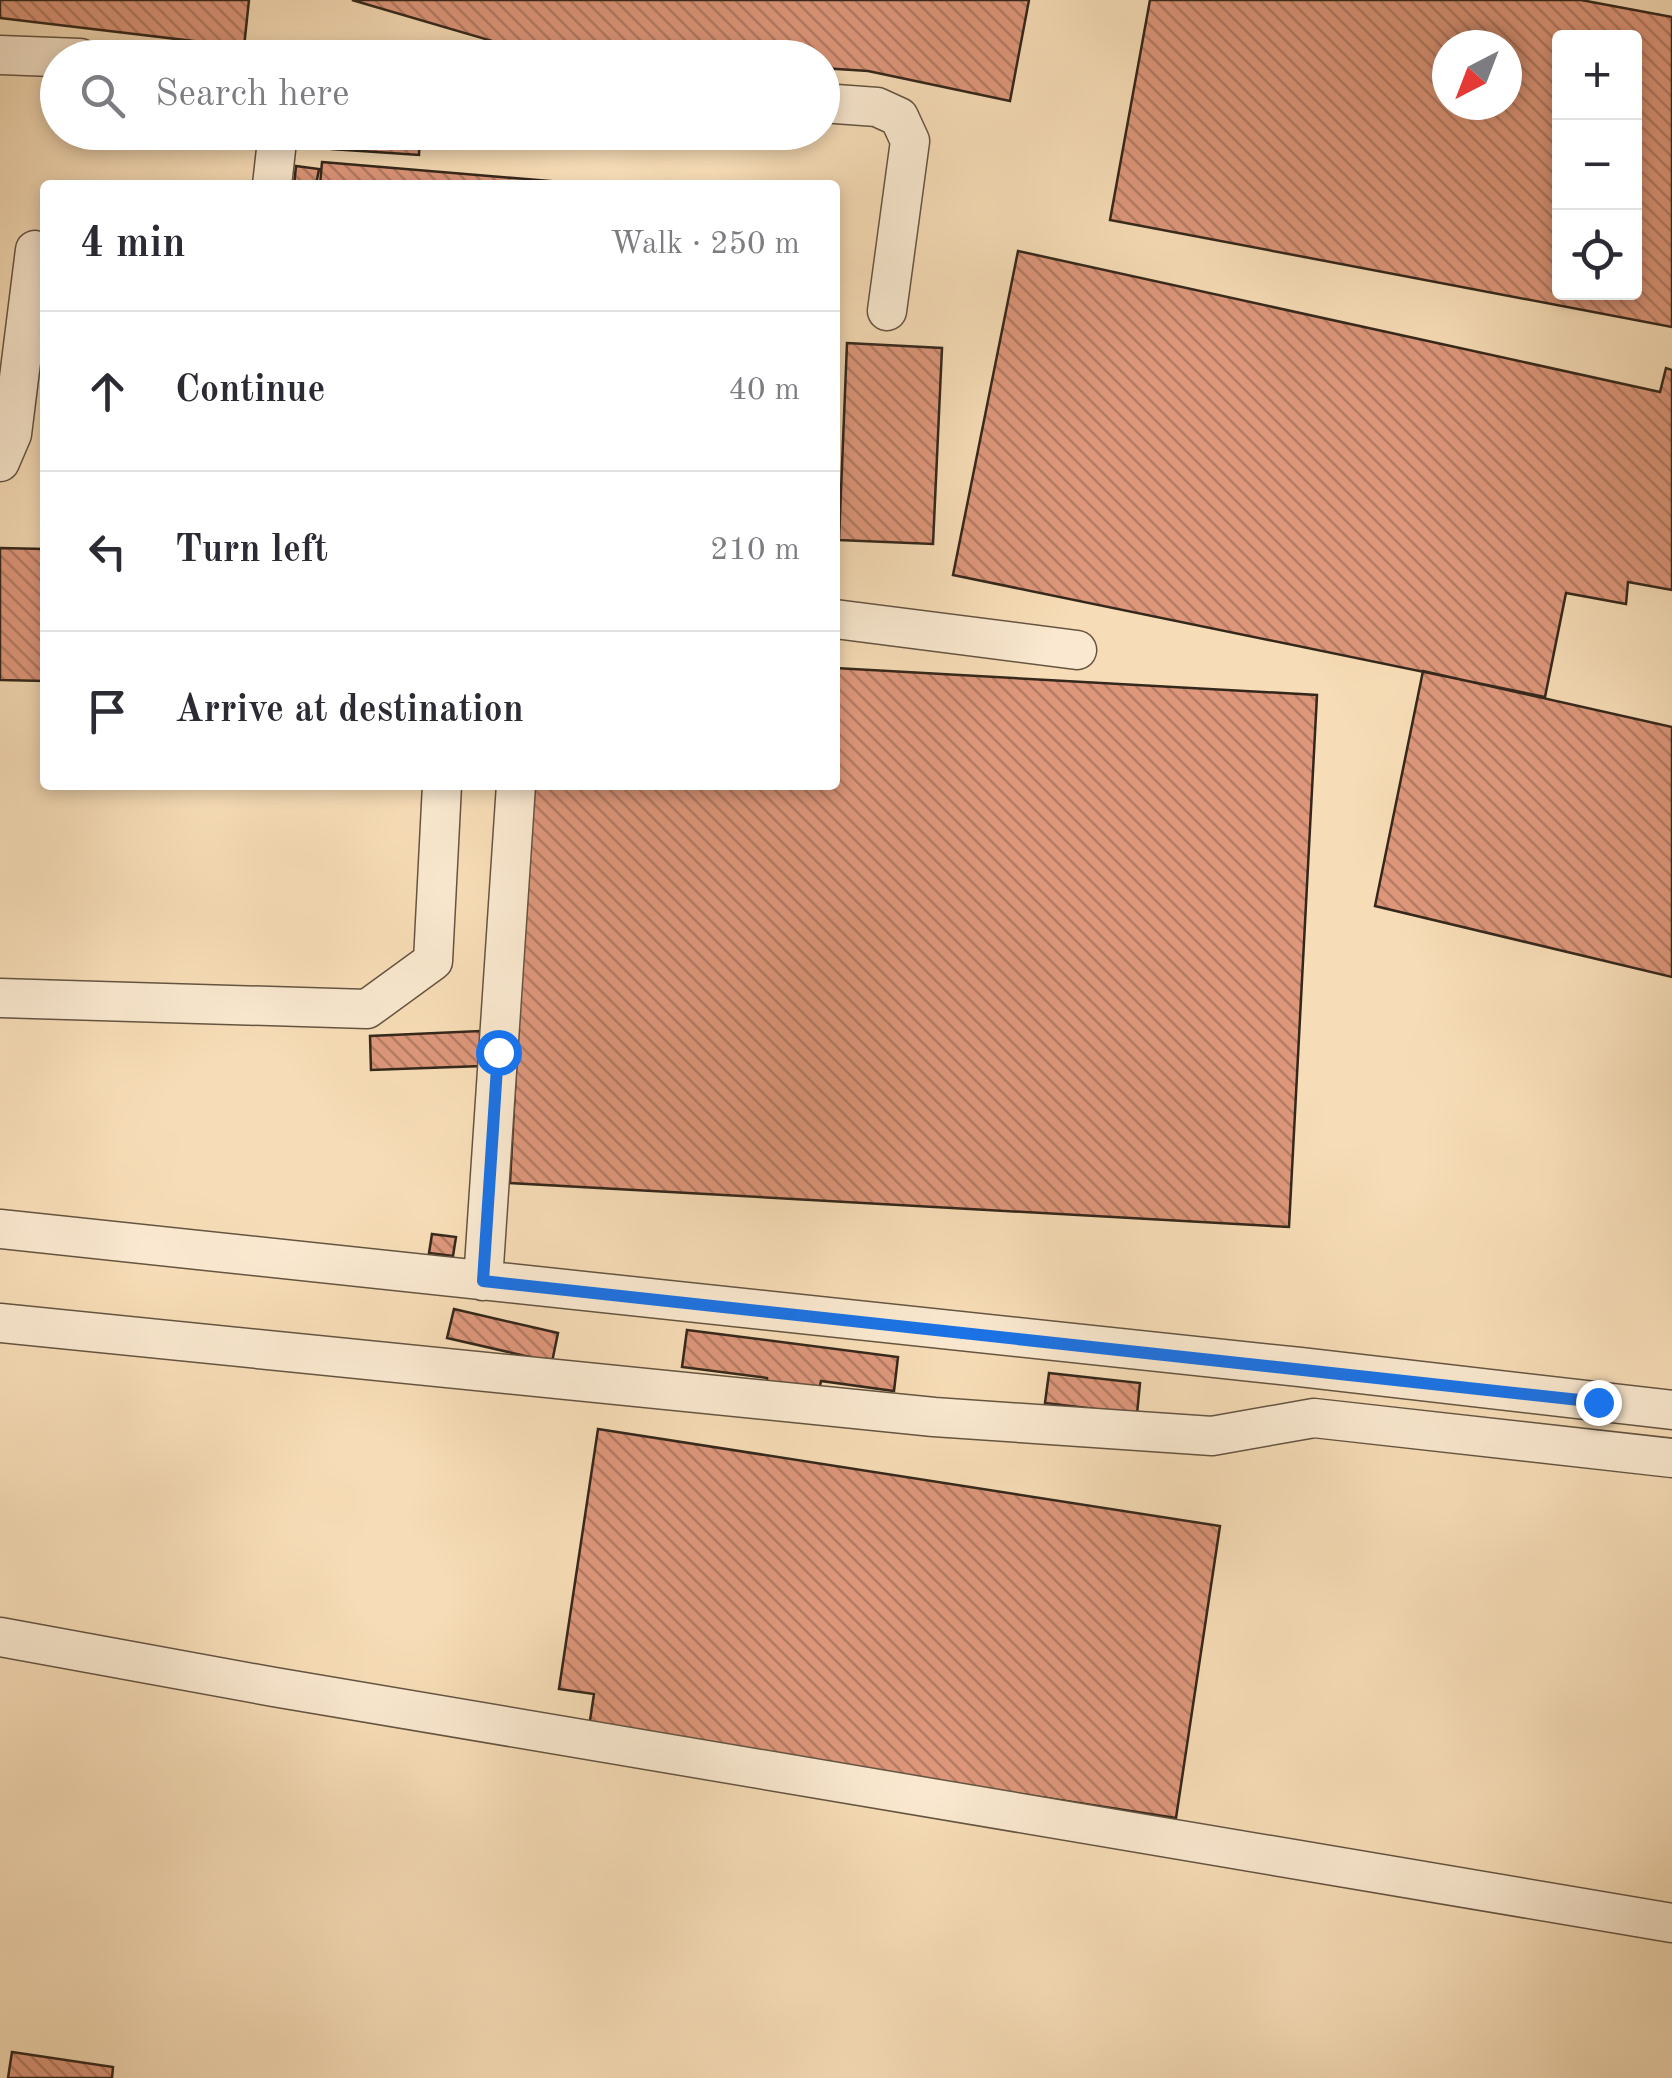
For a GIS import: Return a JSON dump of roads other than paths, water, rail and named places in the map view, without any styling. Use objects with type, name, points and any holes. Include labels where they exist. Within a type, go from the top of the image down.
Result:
[{"type":"street","points":[[0,54],[40,56]]},
{"type":"street","points":[[840,104],[877,107],[899,117],[910,141],[887,311]]},
{"type":"street","points":[[273,180],[276,150]]},
{"type":"street","points":[[0,462],[12,434],[35,250]]},
{"type":"street","points":[[840,620],[1076,650]]},
{"type":"street","points":[[0,998],[367,1009],[433,961],[442,790]]},
{"type":"street","points":[[483,1281],[516,790]]},
{"type":"street","points":[[0,1229],[1672,1410]]},
{"type":"street","points":[[0,1324],[934,1417],[1212,1436],[1314,1418],[1672,1458]]},
{"type":"street","points":[[0,1637],[274,1687],[1672,1923]]}]
